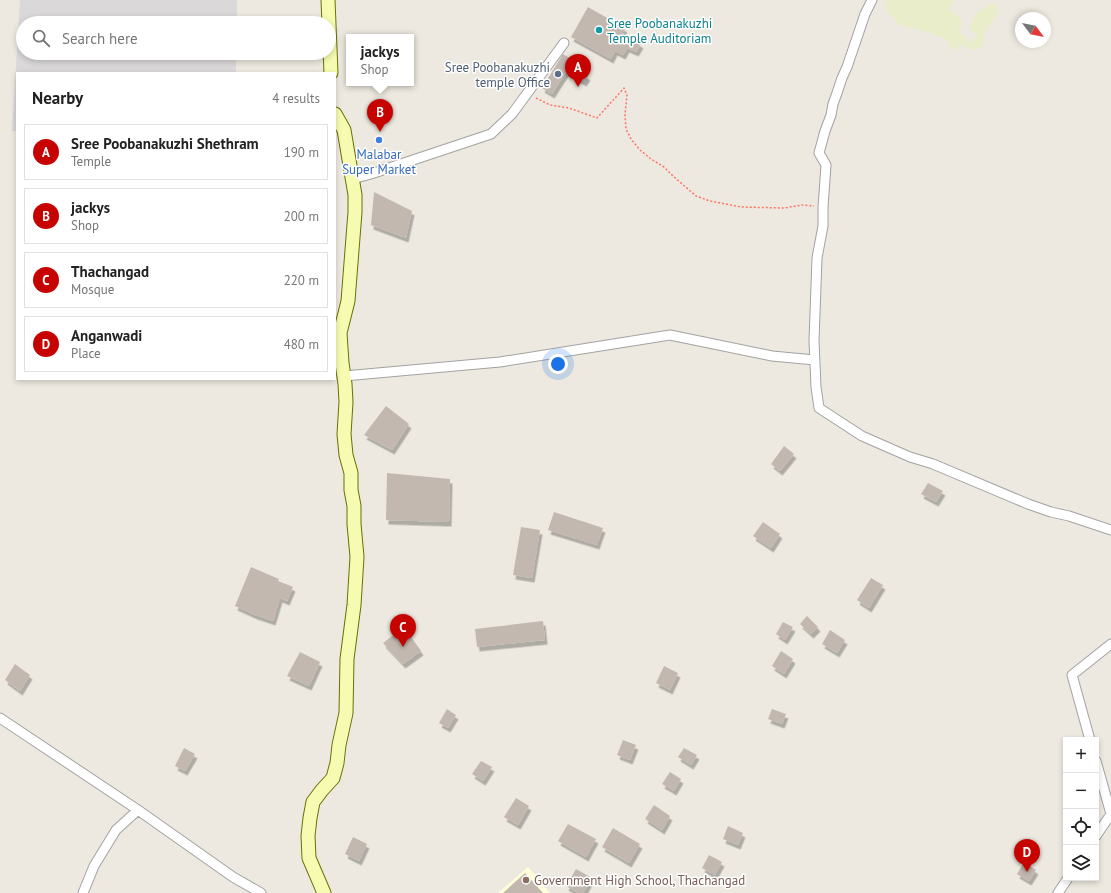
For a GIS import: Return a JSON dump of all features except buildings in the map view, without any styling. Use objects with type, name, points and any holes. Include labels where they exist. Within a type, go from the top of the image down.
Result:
[{"type":"main road","points":[[328,0],[329,16]]},
{"type":"main road","points":[[331,60],[332,72]]},
{"type":"main road","points":[[323,893],[309,858],[308,836],[313,802],[333,778],[346,713],[347,659],[354,605],[357,557],[354,506],[351,490],[351,473],[346,455],[344,434],[346,402],[340,333],[348,301],[355,195],[344,130],[336,116]]},
{"type":"street","points":[[872,0],[865,14],[842,78],[819,153],[826,165],[823,226],[817,258],[815,286],[814,360],[819,408],[862,436],[1028,504],[1111,530]]},
{"type":"street","points":[[352,179],[491,134],[512,114],[564,43]]},
{"type":"street","points":[[344,376],[500,362],[670,335],[772,356],[814,360]]},
{"type":"street","points":[[1089,737],[1072,675],[1111,644]]},
{"type":"street","points":[[0,718],[138,810],[233,877],[261,893]]},
{"type":"street","points":[[1099,772],[1111,814],[1099,832]]},
{"type":"street","points":[[83,893],[94,866],[116,830],[138,810]]},
{"type":"street","points":[[1058,893],[1066,881]]},
{"type":"path","points":[[527,93],[550,106],[569,108],[597,118],[624,88],[627,95],[625,114],[626,129],[631,139],[640,150],[664,167],[696,196],[710,201],[741,207],[784,208],[802,205],[823,207]]},
{"type":"shaded area","points":[[20,0],[237,0],[237,16],[19,16]]},
{"type":"shaded area","points":[[885,0],[955,0],[949,9],[959,17],[962,25],[958,31],[972,43],[976,35],[969,28],[976,14],[993,2],[999,12],[990,26],[983,33],[984,45],[974,51],[962,44],[954,51],[944,38],[900,25],[888,13]]},
{"type":"shaded area","points":[[16,60],[236,60],[236,72],[16,72],[16,131],[12,131]]},
{"type":"shaded area","name":"Government High School, Thachangad","points":[[528,867],[550,893],[498,893]]},
{"type":"place","name":"Sree Poobanakuzhi Temple Auditoriam","points":[[599,30]]},
{"type":"place","name":"Sree Poobanakuzhi temple Office","points":[[558,74]]},
{"type":"place","name":"Sree Poobanakuzhi Shethram","points":[[578,87]]},
{"type":"place","name":"jackys","points":[[380,132]]},
{"type":"place","name":"Malabar Super Market","points":[[379,140]]},
{"type":"place","name":"Thachangad","points":[[403,647]]},
{"type":"place","name":"Anganwadi","points":[[1027,872]]},
{"type":"place","name":"Government High School, Thachangad","points":[[526,880]]}]
